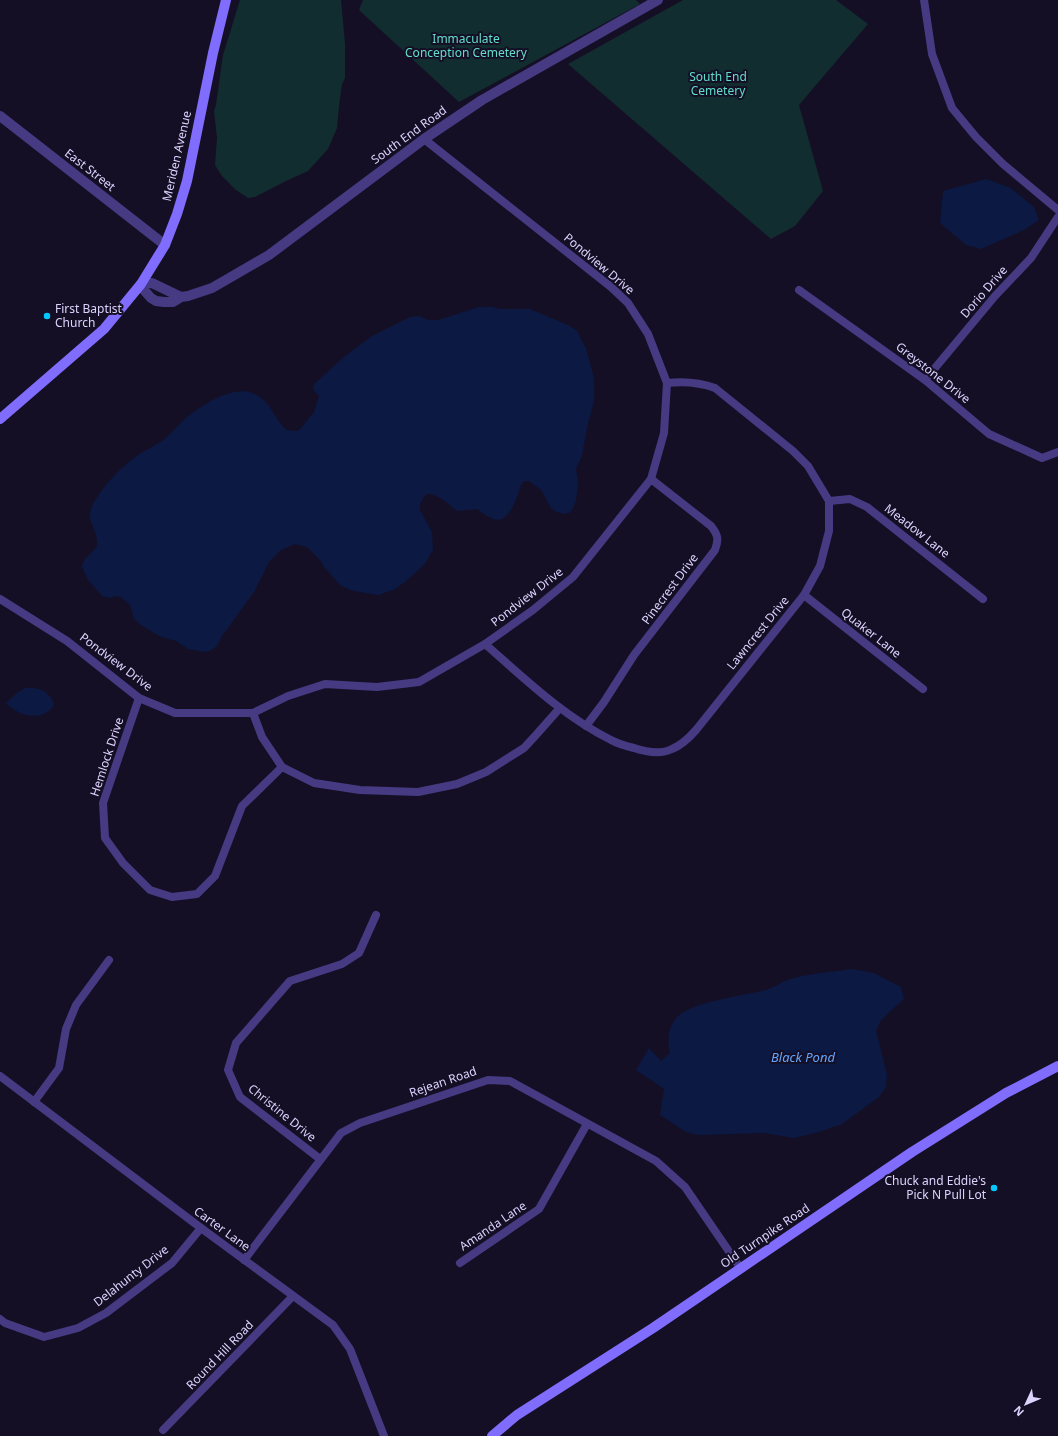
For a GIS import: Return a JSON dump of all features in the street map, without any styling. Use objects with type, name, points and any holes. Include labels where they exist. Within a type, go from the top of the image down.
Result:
[{"type":"main road","name":"Meriden Avenue","points":[[1,415],[104,329],[142,284],[165,245],[177,214],[187,181],[216,38],[226,0]]},
{"type":"main road","name":"Old Turnpike Road","points":[[492,1436],[517,1415],[653,1328],[912,1152],[1006,1093],[1058,1066]]},
{"type":"street","name":"South End Road","points":[[142,284],[152,283],[181,297],[212,288],[269,255],[424,139],[482,100],[658,0]]},
{"type":"street","points":[[924,0],[932,54],[952,108],[976,137],[1002,164],[1058,210]]},
{"type":"street","name":"East Street","points":[[0,116],[165,245]]},
{"type":"street","name":"Pondview Drive","points":[[0,600],[67,641],[139,698],[175,713],[253,713],[288,696],[325,684],[377,687],[418,682],[485,644],[534,610],[573,577],[651,479],[664,433],[667,382],[648,334],[628,303],[424,139]]},
{"type":"street","name":"Dorio Drive","points":[[925,380],[995,296],[1031,258],[1058,217]]},
{"type":"street","name":"Greystone Drive","points":[[799,290],[925,380],[989,434],[1042,458],[1058,452]]},
{"type":"street","points":[[667,382],[695,382],[715,388],[793,451],[808,466],[829,501]]},
{"type":"street","name":"Pinecrest Drive","points":[[586,726],[604,702],[634,655],[715,550],[718,543],[717,534],[711,526],[651,479]]},
{"type":"street","name":"Meadow Lane","points":[[829,501],[850,499],[867,507],[983,599]]},
{"type":"street","name":"Lawncrest Drive","points":[[485,644],[559,709],[612,741],[647,752],[672,750],[685,742],[696,730],[804,595],[820,566],[829,532],[829,501]]},
{"type":"street","name":"Quaker Lane","points":[[804,595],[923,689]]},
{"type":"street","name":"Hemlock Drive","points":[[139,698],[103,802],[105,838],[123,864],[150,890],[172,897],[197,894],[215,876],[242,806],[282,767]]},
{"type":"street","points":[[253,713],[262,738],[282,767],[314,783],[360,790],[418,792],[457,784],[486,772],[515,754],[536,736],[559,709]]},
{"type":"street","name":"Christine Drive","points":[[320,1159],[240,1097],[228,1070],[236,1043],[290,981],[342,964],[359,953],[376,915]]},
{"type":"street","points":[[34,1102],[59,1068],[66,1030],[76,1005],[109,960]]},
{"type":"street","name":"Carter Lane","points":[[0,1076],[201,1228],[333,1325],[350,1349],[384,1436]]},
{"type":"street","name":"Rejean Road","points":[[244,1260],[341,1133],[360,1123],[488,1080],[510,1082],[656,1161],[685,1187],[741,1269]]},
{"type":"street","name":"Amanda Lane","points":[[460,1263],[539,1209],[587,1124]]},
{"type":"street","name":"Delahunty Drive","points":[[0,1319],[5,1323],[44,1337],[78,1328],[106,1313],[172,1263],[201,1228]]},
{"type":"street","name":"Round Hill Road","points":[[163,1430],[293,1296]]},
{"type":"green space","points":[[240,0],[341,0],[345,44],[345,78],[342,84],[337,128],[328,149],[308,171],[255,197],[248,198],[236,190],[222,176],[215,165],[217,138],[214,111],[223,55]]},
{"type":"green space","name":"Immaculate Conception Cemetery","points":[[363,0],[636,0],[640,4],[459,102],[359,10]]},
{"type":"green space","name":"South End Cemetery","points":[[683,0],[836,0],[868,24],[799,105],[823,191],[795,226],[771,239],[568,64]]},
{"type":"water","points":[[986,179],[1011,188],[1034,207],[1039,220],[1024,230],[981,249],[966,245],[940,223],[943,191]]},
{"type":"water","points":[[479,307],[530,309],[570,326],[577,331],[586,348],[594,378],[594,401],[582,456],[576,469],[578,483],[576,501],[569,513],[564,514],[551,508],[541,490],[529,481],[524,481],[512,508],[504,518],[499,520],[487,516],[477,509],[457,511],[439,497],[426,494],[420,504],[420,510],[432,532],[433,550],[424,565],[405,582],[395,589],[379,595],[353,591],[341,586],[320,560],[307,547],[295,544],[281,550],[269,562],[254,592],[222,636],[217,646],[210,651],[205,652],[188,649],[176,641],[159,636],[141,625],[134,619],[130,605],[121,597],[115,596],[110,598],[102,596],[88,580],[82,567],[85,560],[95,550],[97,544],[96,533],[90,515],[93,504],[98,496],[108,482],[127,464],[141,453],[162,441],[200,407],[227,394],[244,391],[259,396],[264,400],[287,430],[297,431],[314,412],[319,396],[313,389],[314,384],[345,356],[372,336],[410,317],[419,316],[428,320],[438,320]]},
{"type":"water","points":[[25,688],[35,688],[47,693],[54,705],[49,711],[37,716],[30,716],[11,708],[6,703]]},
{"type":"water","name":"Black Pond","points":[[852,969],[874,973],[901,987],[904,999],[881,1020],[876,1031],[887,1075],[886,1087],[879,1097],[842,1124],[819,1132],[794,1138],[764,1133],[698,1135],[686,1132],[660,1115],[664,1089],[636,1070],[649,1048],[661,1061],[670,1053],[669,1033],[672,1024],[678,1016],[696,1006],[766,990],[790,979]]},
{"type":"place","name":"First Baptist Church","points":[[47,316]]},
{"type":"place","name":"Chuck and Eddie's Pick N Pull Lot","points":[[994,1188]]}]
